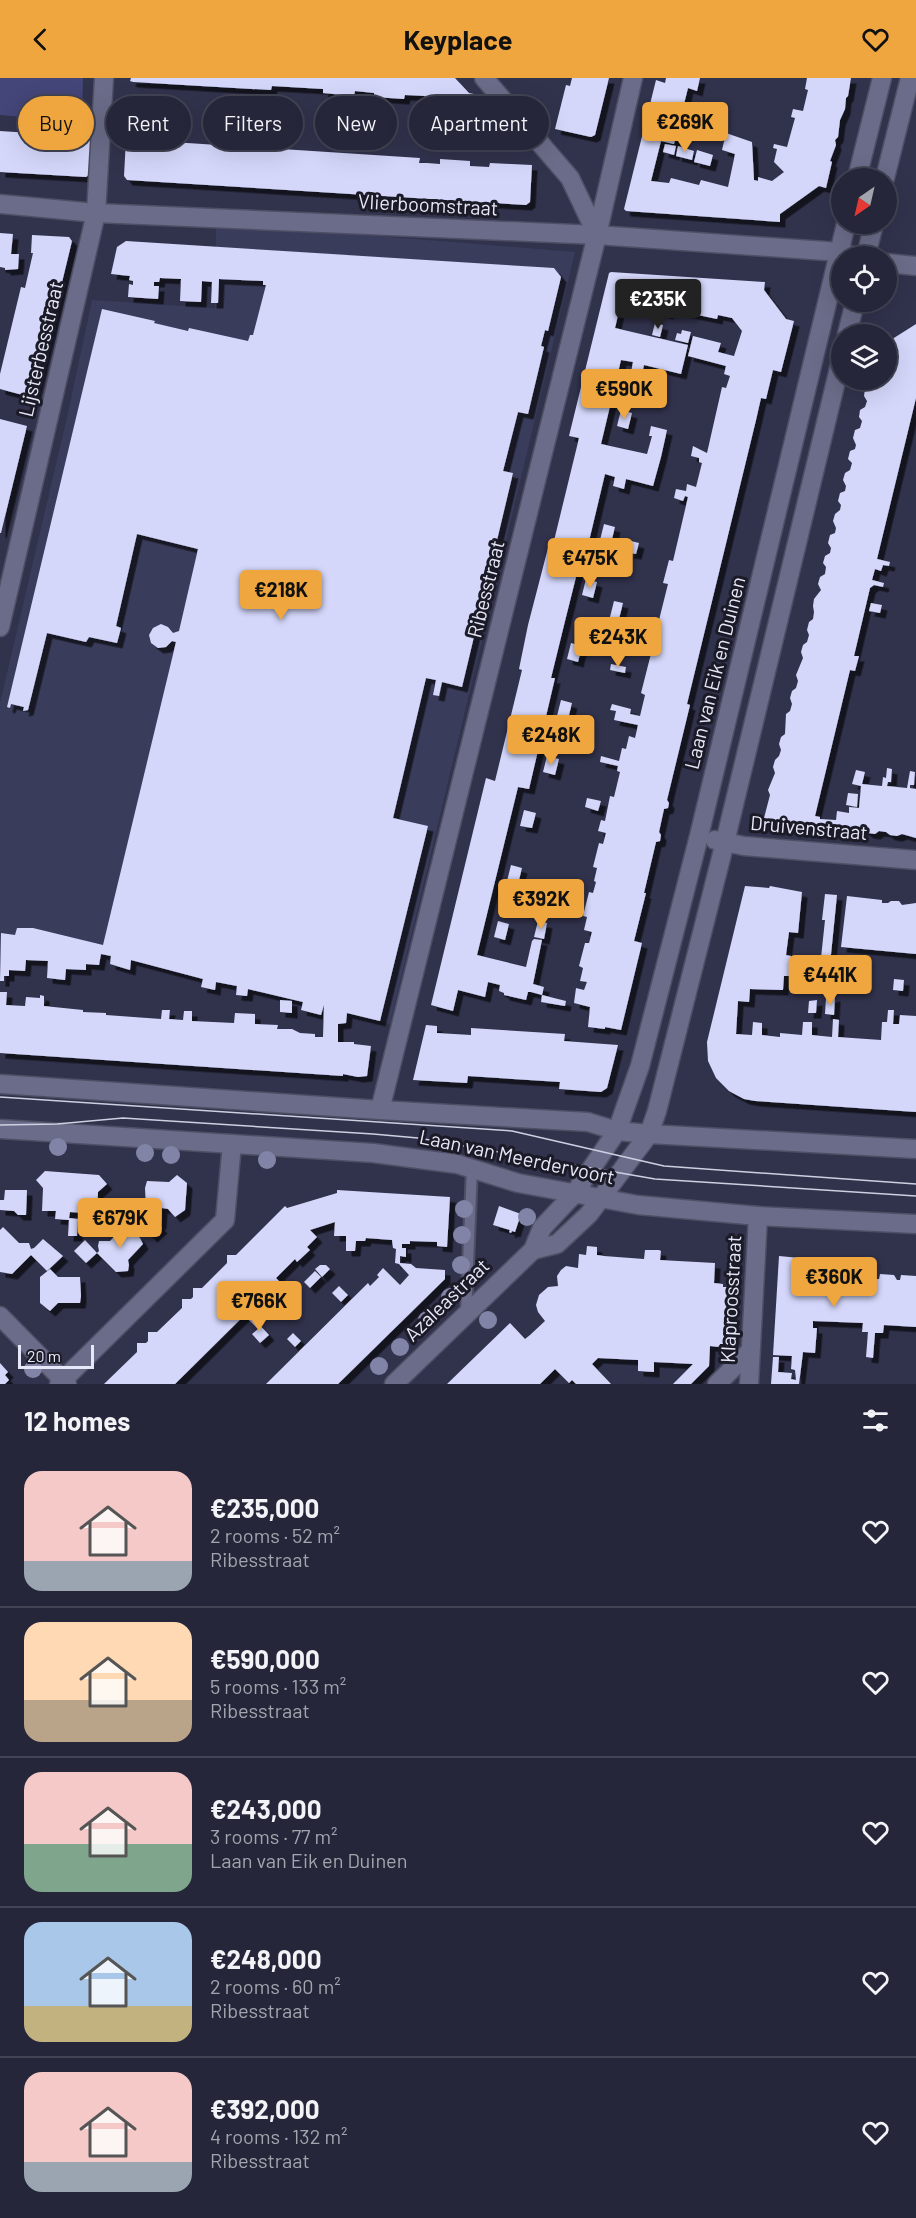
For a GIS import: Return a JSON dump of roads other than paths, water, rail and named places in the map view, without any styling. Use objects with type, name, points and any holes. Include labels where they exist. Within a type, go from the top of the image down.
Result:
[{"type":"street","name":"Lijsterbesstraat","points":[[0,627],[3,605],[96,213],[104,78]]},
{"type":"street","points":[[484,78],[570,178],[597,235]]},
{"type":"street","name":"Ribesstraat","points":[[380,1110],[597,235],[633,78]]},
{"type":"street","points":[[860,168],[882,78]]},
{"type":"street","points":[[888,168],[910,78]]},
{"type":"street","name":"Vlierboomstraat","points":[[0,204],[96,213],[597,235],[831,253]]},
{"type":"street","points":[[897,264],[916,266]]},
{"type":"street","name":"Laan van Eik en Duinen","points":[[574,1194],[617,1131],[640,1066],[831,312]]},
{"type":"street","points":[[649,1134],[657,1112],[725,842],[834,390]]},
{"type":"street","name":"Druivenstraat","points":[[699,836],[725,842],[916,860]]},
{"type":"street","name":"Laan van Meerdervoort","points":[[0,1084],[588,1122],[617,1131],[649,1134],[916,1149]]},
{"type":"street","name":"Laan van Meerdervoort","points":[[0,1129],[373,1153],[457,1164],[518,1182],[638,1205],[758,1216],[916,1224]]},
{"type":"street","name":"Azaleastraat","points":[[532,1250],[557,1244],[589,1214],[649,1134]]},
{"type":"street","points":[[0,1316],[63,1383],[225,1220],[232,1144]]},
{"type":"street","name":"Azaleastraat","points":[[394,1384],[532,1250],[542,1228],[574,1194]]},
{"type":"street","name":"Klaproosstraat","points":[[749,1384],[758,1216]]},
{"type":"street","points":[[717,1384],[750,1351]]},
{"type":"lane","points":[[466,1312],[472,1168]]},
{"type":"tram line","points":[[0,1097],[512,1131],[664,1166],[916,1184]]},
{"type":"tram line","points":[[0,1125],[57,1124],[123,1118],[373,1134],[418,1138],[655,1179],[916,1196]]}]
